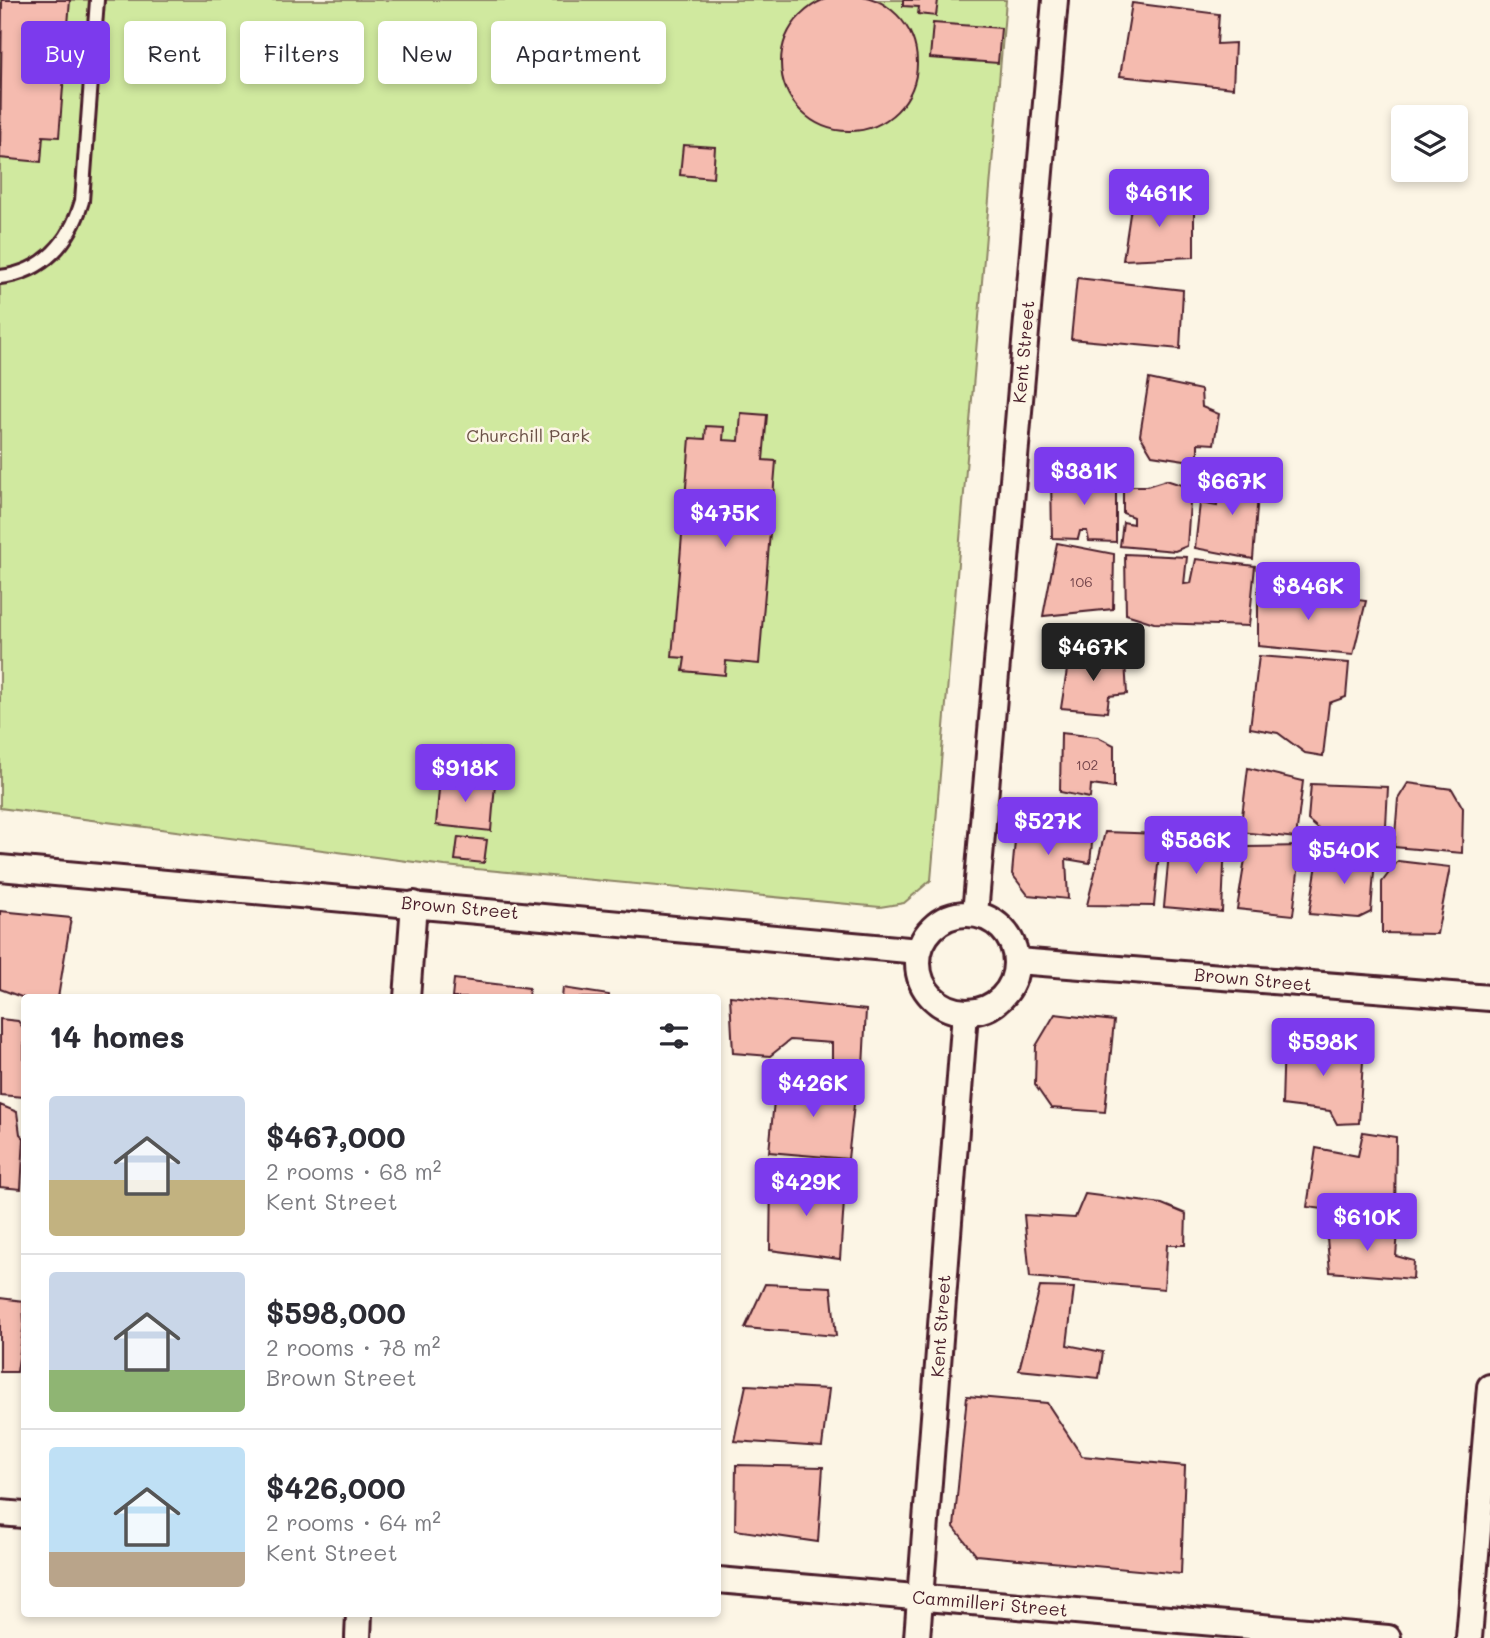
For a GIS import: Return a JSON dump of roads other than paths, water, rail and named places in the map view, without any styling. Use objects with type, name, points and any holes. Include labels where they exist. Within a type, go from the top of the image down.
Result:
[{"type":"street","name":"Kent Street","points":[[975,914],[1055,0]]},
{"type":"street","name":"Brown Street","points":[[0,868],[919,951]]},
{"type":"street","points":[[407,994],[414,904]]},
{"type":"street","points":[[958,914],[975,914],[991,920],[1003,929],[1013,944],[1017,961],[1014,978],[997,1003],[982,1011],[965,1013],[948,1009],[932,999],[920,976],[919,951],[926,935],[942,920],[958,914]]},
{"type":"street","name":"Brown Street","points":[[1017,961],[1490,998]]},
{"type":"street","name":"Kent Street","points":[[917,1638],[965,1013]]},
{"type":"street","points":[[1469,1638],[1490,1387]]},
{"type":"street","points":[[0,1513],[21,1515]]},
{"type":"street","name":"Cammilleri Street","points":[[721,1580],[1388,1638]]},
{"type":"street","points":[[358,1638],[359,1617]]},
{"type":"lane","points":[[0,277],[39,265],[61,245],[76,220],[82,201],[97,0]]},
{"type":"park label","name":"Churchill Park","points":[[528,436]]}]
